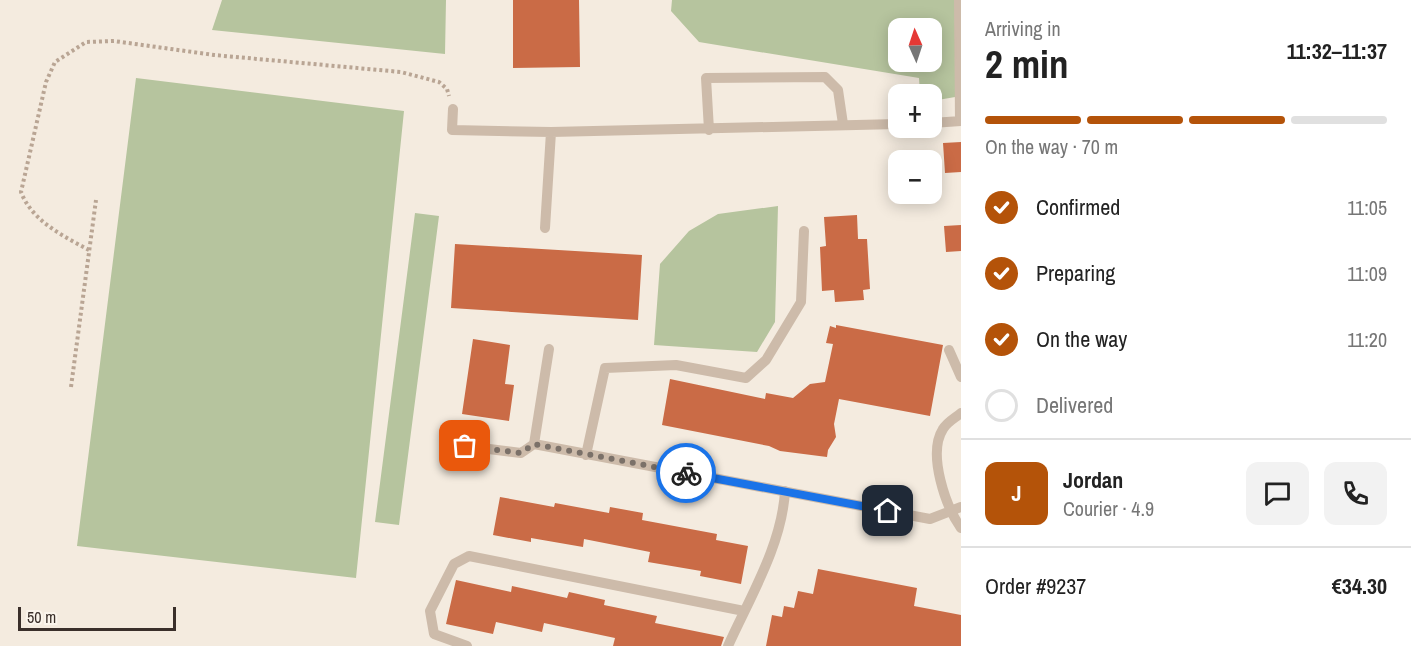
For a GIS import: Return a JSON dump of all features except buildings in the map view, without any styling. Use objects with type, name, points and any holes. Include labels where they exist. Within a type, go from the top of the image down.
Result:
[{"type":"lane","points":[[942,122],[961,121],[959,0]]},
{"type":"lane","points":[[709,130],[706,78],[825,77],[838,90],[843,124]]},
{"type":"lane","points":[[453,109],[452,130],[551,132],[709,130],[888,124]]},
{"type":"lane","points":[[545,228],[551,132]]},
{"type":"lane","points":[[586,455],[605,368],[676,364],[746,378],[766,360],[801,302],[804,231]]},
{"type":"lane","points":[[465,446],[521,453],[534,444],[549,349]]},
{"type":"lane","points":[[949,350],[961,377]]},
{"type":"lane","points":[[961,413],[944,427],[937,446],[939,470],[950,513],[961,528]]},
{"type":"lane","points":[[534,444],[930,519],[961,507]]},
{"type":"lane","points":[[728,646],[784,517],[785,491]]},
{"type":"lane","points":[[467,646],[434,634],[430,610],[454,564],[469,556],[744,611]]},
{"type":"path","points":[[89,250],[55,231],[26,206],[21,192],[46,82],[55,62],[86,42],[114,41],[214,55],[400,72],[439,82],[447,89],[453,109]]},
{"type":"path","points":[[71,387],[96,200]]},
{"type":"green space","points":[[222,0],[446,0],[445,54],[212,30]]},
{"type":"green space","points":[[672,0],[961,0],[961,96],[942,99],[942,84],[919,84],[919,78],[699,42],[671,11]]},
{"type":"green space","points":[[136,78],[404,111],[356,578],[77,546]]},
{"type":"green space","points":[[778,206],[775,322],[757,352],[654,345],[660,264],[689,231],[718,214]]},
{"type":"green space","points":[[415,213],[439,216],[399,525],[375,522]]},
{"type":"way so far","points":[[465,446],[521,453],[534,444],[686,473]]},
{"type":"route","points":[[686,473],[888,511]]}]
